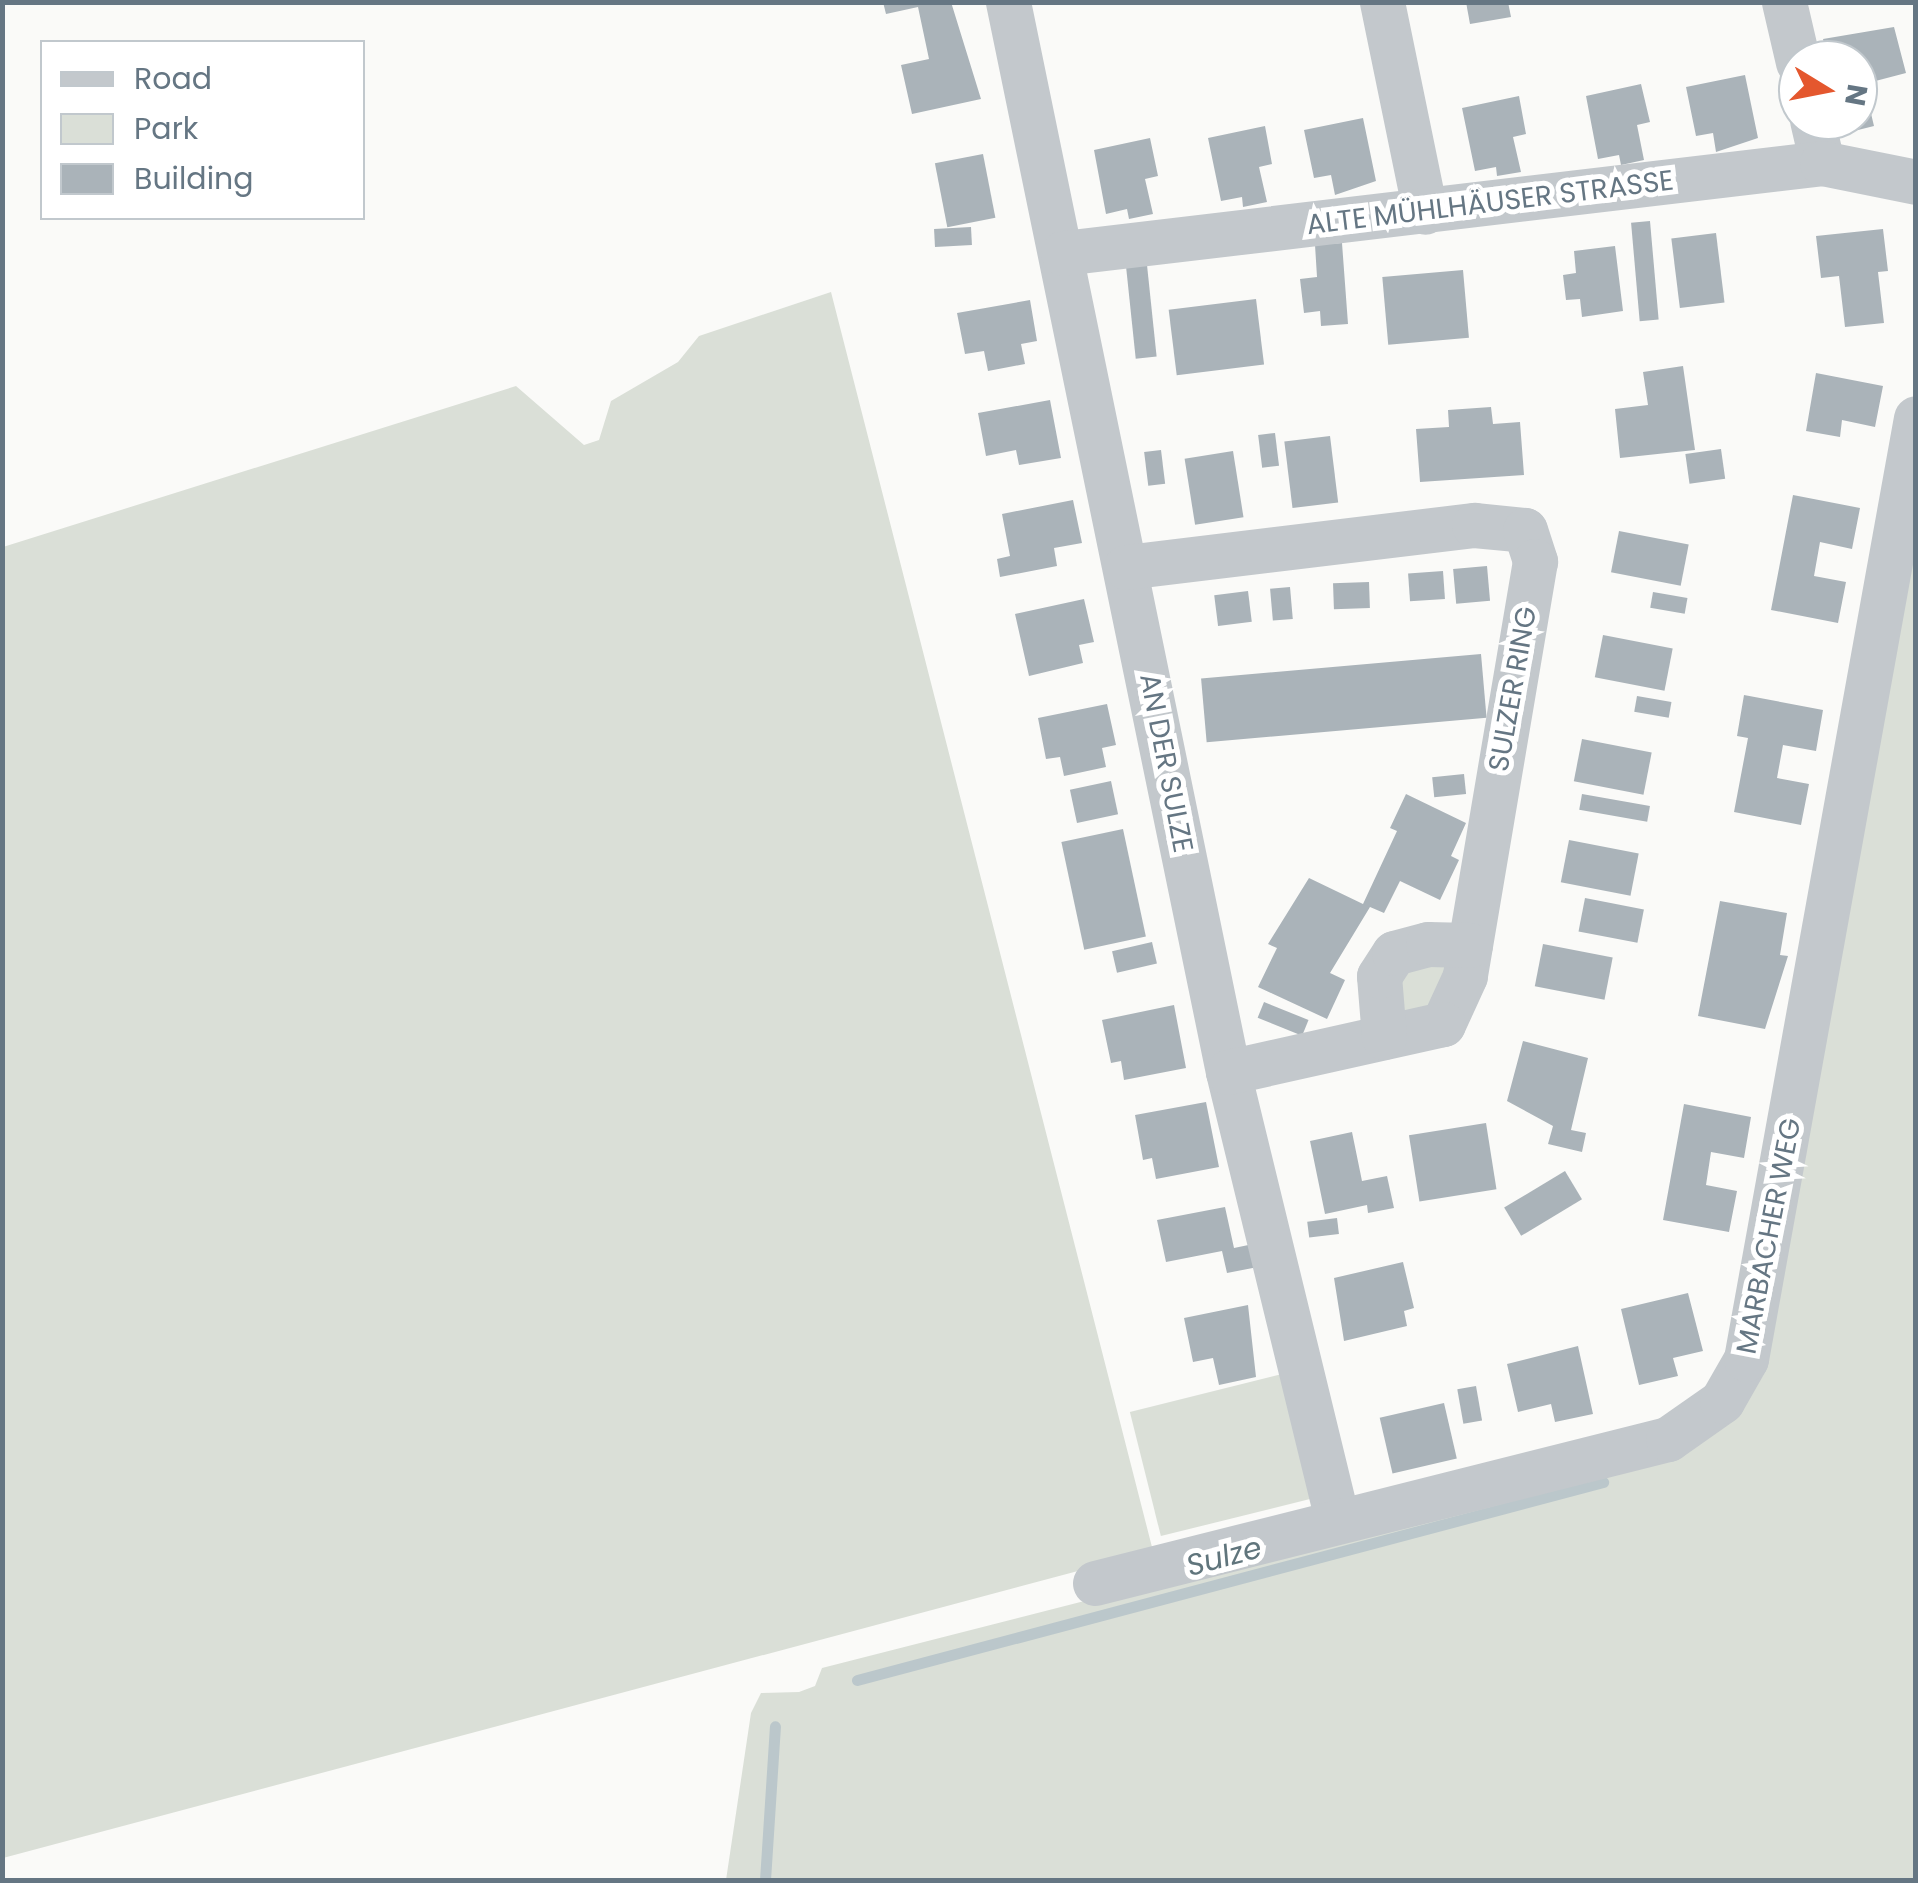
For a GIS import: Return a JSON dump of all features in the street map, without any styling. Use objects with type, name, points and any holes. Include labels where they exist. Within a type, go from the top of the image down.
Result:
[{"type":"street","name":"AN DER SULZE","points":[[1008,2],[1063,252],[1228,1072],[1337,1520]]},
{"type":"street","points":[[1382,2],[1426,212]]},
{"type":"street","points":[[1784,2],[1793,40]]},
{"type":"street","name":"ALTE MÜHLHÄUSER STRASSE","points":[[1063,252],[1426,212],[1817,141],[1916,182]]},
{"type":"street","name":"MARBACHER WEG","points":[[1096,1583],[1668,1439],[1706,1417],[1735,1382],[1746,1359],[1794,1108],[1916,418]]},
{"type":"street","name":"SULZER RING","points":[[1126,567],[1474,525],[1524,530],[1535,561],[1470,945],[1442,1024],[1228,1072]]},
{"type":"street","points":[[1384,1038],[1379,976],[1394,953],[1428,944],[1470,945]]},
{"type":"green space","points":[[831,292],[1153,1551],[3,1858],[3,547],[516,386],[584,445],[599,440],[611,401],[678,362],[699,336]]},
{"type":"green space","points":[[1915,535],[1915,1880],[726,1880],[751,1713],[761,1693],[799,1692],[815,1686],[822,1668],[1605,1468],[1727,1414]]},
{"type":"green space","points":[[1470,945],[1443,1024],[1384,1037],[1394,953]]},
{"type":"green space","points":[[1290,1372],[1321,1496],[1161,1536],[1130,1412]]},
{"type":"building","points":[[883,2],[951,2],[981,99],[912,114],[901,65],[929,59],[918,7],[886,14]]},
{"type":"building","points":[[1466,2],[1508,2],[1511,17],[1470,24]]},
{"type":"building","points":[[1894,27],[1906,73],[1878,80],[1878,40],[1823,39]]},
{"type":"building","points":[[1745,75],[1758,138],[1716,152],[1713,133],[1696,136],[1686,87]]},
{"type":"building","points":[[1641,84],[1650,122],[1637,125],[1644,160],[1621,165],[1619,155],[1598,159],[1586,96]]},
{"type":"building","points":[[1519,96],[1526,134],[1513,137],[1521,172],[1497,176],[1496,167],[1475,171],[1462,108]]},
{"type":"building","points":[[1363,118],[1376,181],[1335,195],[1331,175],[1314,178],[1304,130]]},
{"type":"building","points":[[1265,126],[1272,164],[1259,167],[1267,202],[1243,207],[1242,197],[1221,201],[1208,138]]},
{"type":"building","points":[[1150,138],[1158,176],[1145,179],[1153,214],[1129,219],[1127,209],[1106,214],[1094,150]]},
{"type":"building","points":[[983,154],[995,218],[947,227],[935,163]]},
{"type":"building","points":[[1650,221],[1659,320],[1640,321],[1631,223]]},
{"type":"building","points":[[971,227],[972,245],[935,247],[934,229]]},
{"type":"building","points":[[1883,229],[1888,271],[1878,272],[1884,323],[1845,327],[1839,276],[1821,278],[1816,236]]},
{"type":"building","points":[[1716,233],[1725,302],[1680,308],[1671,238]]},
{"type":"building","points":[[1342,243],[1348,324],[1321,326],[1320,311],[1304,313],[1300,279],[1317,277],[1315,245]]},
{"type":"building","points":[[1615,246],[1623,311],[1582,317],[1580,299],[1566,300],[1563,275],[1576,273],[1574,251]]},
{"type":"building","points":[[1147,265],[1157,356],[1136,359],[1126,267]]},
{"type":"building","points":[[1463,270],[1469,338],[1388,345],[1382,277]]},
{"type":"building","points":[[1256,299],[1264,365],[1177,375],[1169,310]]},
{"type":"building","points":[[1030,300],[1037,341],[1021,344],[1025,364],[988,371],[984,351],[965,354],[957,313]]},
{"type":"building","points":[[1683,366],[1695,450],[1620,458],[1615,409],[1648,405],[1643,372]]},
{"type":"building","points":[[1816,373],[1883,386],[1875,427],[1842,420],[1840,437],[1806,431]]},
{"type":"building","points":[[1050,400],[1061,458],[1019,465],[1016,450],[986,456],[978,413]]},
{"type":"building","points":[[1491,407],[1493,424],[1520,422],[1524,475],[1420,482],[1416,429],[1449,427],[1448,410]]},
{"type":"building","points":[[1275,433],[1279,466],[1262,468],[1258,435]]},
{"type":"building","points":[[1330,436],[1338,503],[1293,508],[1284,442]]},
{"type":"building","points":[[1721,449],[1725,479],[1690,484],[1685,454]]},
{"type":"building","points":[[1161,450],[1165,484],[1148,486],[1144,452]]},
{"type":"building","points":[[1233,451],[1243,517],[1195,525],[1185,459]]},
{"type":"building","points":[[1793,495],[1860,508],[1852,549],[1820,542],[1814,576],[1846,582],[1838,623],[1771,610]]},
{"type":"building","points":[[1073,500],[1082,543],[1054,548],[1057,566],[1000,577],[997,559],[1010,556],[1002,514]]},
{"type":"building","points":[[1619,531],[1689,545],[1681,586],[1611,572]]},
{"type":"building","points":[[1487,566],[1490,601],[1456,604],[1453,569]]},
{"type":"building","points":[[1443,571],[1445,599],[1410,601],[1408,573]]},
{"type":"building","points":[[1369,582],[1370,608],[1334,609],[1333,583]]},
{"type":"building","points":[[1290,587],[1293,619],[1273,621],[1270,589]]},
{"type":"building","points":[[1248,591],[1252,622],[1218,626],[1214,595]]},
{"type":"building","points":[[1653,592],[1687,598],[1685,614],[1650,608]]},
{"type":"building","points":[[1084,599],[1094,642],[1079,645],[1083,663],[1029,676],[1015,614]]},
{"type":"building","points":[[1603,635],[1673,649],[1664,691],[1595,677]]},
{"type":"building","points":[[1481,654],[1487,718],[1207,742],[1201,678]]},
{"type":"building","points":[[1744,695],[1823,710],[1816,751],[1783,745],[1777,778],[1809,784],[1801,825],[1734,812],[1748,738],[1737,736]]},
{"type":"building","points":[[1637,696],[1671,702],[1669,718],[1634,712]]},
{"type":"building","points":[[1107,704],[1116,745],[1102,748],[1106,767],[1064,776],[1060,757],[1046,759],[1038,718]]},
{"type":"building","points":[[1582,739],[1652,753],[1643,795],[1574,781]]},
{"type":"building","points":[[1464,774],[1466,794],[1434,797],[1432,777]]},
{"type":"building","points":[[1111,781],[1118,814],[1077,823],[1070,790]]},
{"type":"building","points":[[1406,794],[1466,823],[1451,856],[1459,860],[1440,900],[1400,881],[1384,913],[1370,907],[1330,973],[1345,980],[1327,1019],[1258,987],[1277,948],[1268,944],[1309,878],[1363,904],[1397,831],[1390,828]]},
{"type":"building","points":[[1582,794],[1650,806],[1647,822],[1579,810]]},
{"type":"building","points":[[1123,829],[1146,937],[1084,950],[1061,842]]},
{"type":"building","points":[[1569,840],[1639,854],[1630,896],[1561,882]]},
{"type":"building","points":[[1585,898],[1644,909],[1637,943],[1579,931]]},
{"type":"building","points":[[1720,901],[1787,913],[1780,955],[1788,956],[1765,1029],[1698,1016]]},
{"type":"building","points":[[1152,942],[1157,963],[1117,973],[1112,951]]},
{"type":"building","points":[[1543,944],[1613,958],[1604,1000],[1535,986]]},
{"type":"building","points":[[1264,1002],[1309,1020],[1302,1036],[1258,1018]]},
{"type":"building","points":[[1174,1005],[1186,1068],[1124,1080],[1121,1061],[1111,1063],[1102,1020]]},
{"type":"building","points":[[1523,1041],[1588,1058],[1571,1130],[1586,1133],[1582,1152],[1548,1144],[1553,1126],[1507,1101]]},
{"type":"building","points":[[1206,1102],[1219,1167],[1156,1179],[1152,1158],[1143,1160],[1135,1115]]},
{"type":"building","points":[[1684,1104],[1751,1117],[1744,1158],[1711,1152],[1706,1185],[1737,1191],[1729,1232],[1663,1220]]},
{"type":"building","points":[[1486,1123],[1496,1189],[1419,1201],[1409,1135]]},
{"type":"building","points":[[1352,1132],[1362,1181],[1387,1176],[1394,1208],[1368,1213],[1367,1205],[1325,1214],[1310,1141]]},
{"type":"building","points":[[1565,1171],[1582,1199],[1521,1236],[1504,1208]]},
{"type":"building","points":[[1225,1207],[1234,1248],[1258,1243],[1263,1266],[1227,1273],[1222,1251],[1166,1262],[1157,1220]]},
{"type":"building","points":[[1337,1218],[1339,1234],[1309,1238],[1307,1222]]},
{"type":"building","points":[[1403,1262],[1414,1308],[1404,1311],[1407,1326],[1344,1341],[1334,1278]]},
{"type":"building","points":[[1688,1293],[1703,1351],[1673,1358],[1678,1376],[1639,1385],[1621,1309]]},
{"type":"building","points":[[1248,1305],[1256,1377],[1219,1385],[1213,1358],[1193,1362],[1184,1318]]},
{"type":"building","points":[[1578,1346],[1593,1414],[1555,1422],[1551,1404],[1518,1412],[1507,1364]]},
{"type":"building","points":[[1476,1386],[1482,1420],[1463,1424],[1457,1389]]},
{"type":"building","points":[[1444,1403],[1457,1459],[1393,1473],[1380,1418]]},
{"type":"waterway","name":"Sulze","points":[[857,1680],[1603,1482]]},
{"type":"waterway","name":"Sulze","points":[[765,1880],[775,1726]]}]
